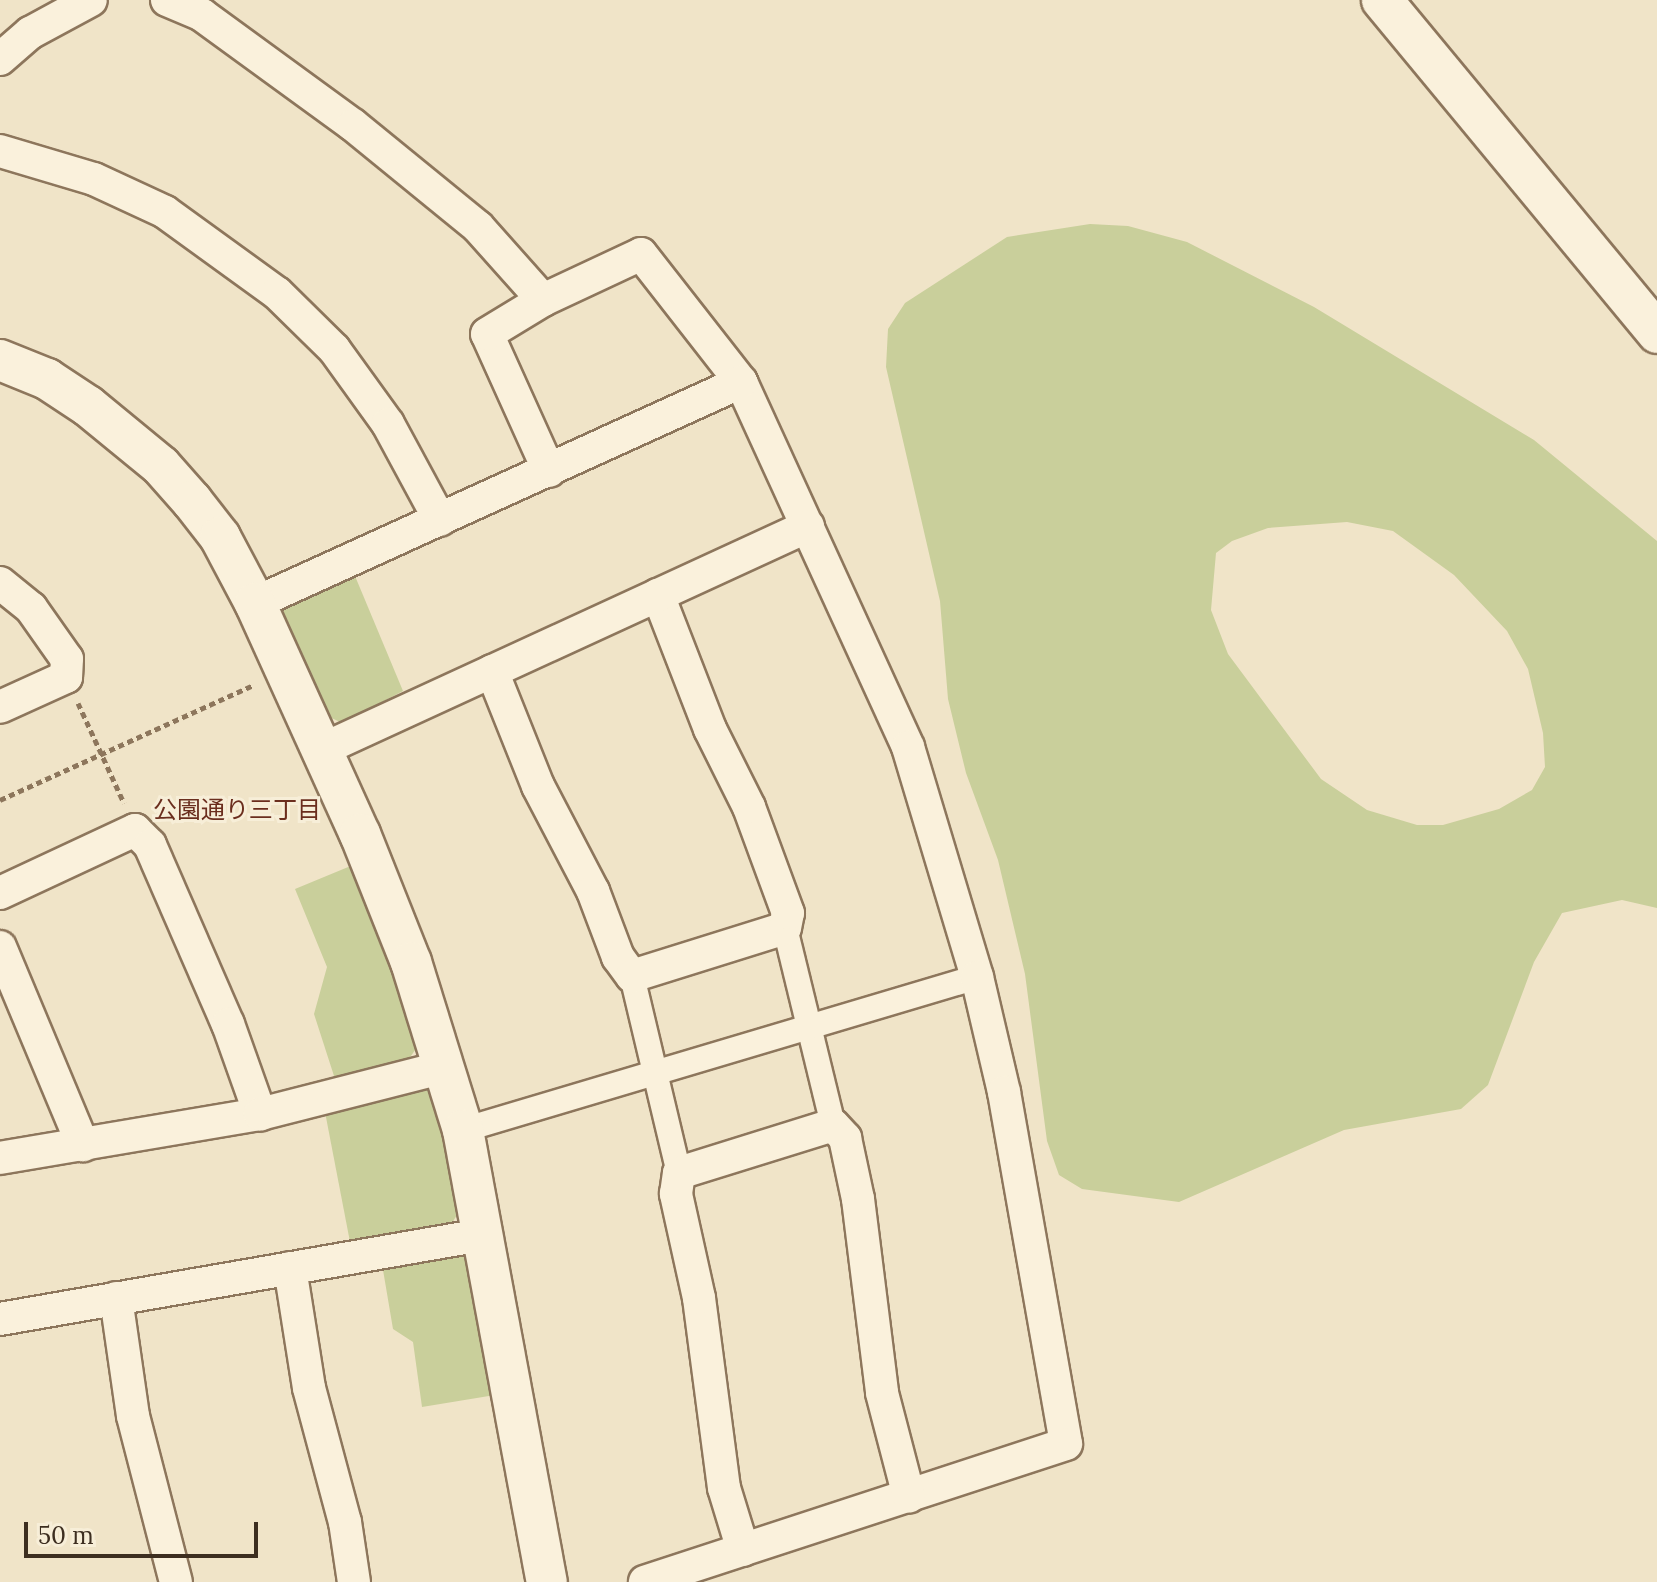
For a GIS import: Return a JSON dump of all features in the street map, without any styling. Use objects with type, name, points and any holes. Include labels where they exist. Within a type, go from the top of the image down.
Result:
[{"type":"street","points":[[0,59],[30,33],[91,0]]},
{"type":"street","points":[[167,0],[202,15],[353,125],[478,227],[543,300]]},
{"type":"street","points":[[1382,0],[1657,333]]},
{"type":"street","points":[[0,151],[94,179],[165,212],[277,293],[334,349],[388,424],[440,520]]},
{"type":"street","points":[[549,471],[487,334],[543,300],[641,254],[741,382],[908,747],[977,977],[1004,1092],[1066,1444],[645,1582]]},
{"type":"street","points":[[0,360],[47,379],[88,406],[161,466],[220,537],[255,603],[377,874],[445,1067],[463,1130],[547,1582]]},
{"type":"street","points":[[255,603],[741,382]]},
{"type":"street","points":[[321,750],[808,526]]},
{"type":"street","points":[[0,583],[31,608],[67,659],[66,677],[0,707]]},
{"type":"street","points":[[658,595],[710,729],[749,807],[788,913],[785,928],[833,1125],[845,1138],[858,1199],[882,1393],[909,1497]]},
{"type":"street","points":[[492,671],[538,786],[593,891],[618,957],[632,976],[658,1071],[679,1173],[676,1194],[699,1298],[724,1488],[743,1550]]},
{"type":"street","points":[[0,893],[135,830],[150,845],[260,1114]]},
{"type":"street","points":[[632,976],[785,928]]},
{"type":"street","points":[[0,947],[83,1145]]},
{"type":"street","points":[[463,1130],[977,977]]},
{"type":"street","points":[[0,1158],[260,1114],[445,1067]]},
{"type":"street","points":[[679,1173],[833,1125]]},
{"type":"street","points":[[0,1319],[483,1235]]},
{"type":"street","points":[[290,1268],[309,1388],[345,1522],[354,1582]]},
{"type":"street","points":[[116,1298],[133,1416],[176,1582]]},
{"type":"path","points":[[0,800],[286,672]]},
{"type":"path","points":[[66,677],[135,830]]},
{"type":"green space","points":[[1090,224],[1128,226],[1187,242],[1314,307],[1534,440],[1657,541],[1657,908],[1622,900],[1562,913],[1534,962],[1488,1085],[1461,1109],[1344,1130],[1179,1202],[1082,1189],[1059,1175],[1047,1141],[1025,974],[998,860],[966,773],[948,699],[940,601],[886,367],[888,329],[905,303],[1007,237]],"holes":[[[1347,522],[1393,531],[1454,575],[1507,631],[1528,669],[1543,733],[1545,767],[1532,790],[1499,809],[1443,825],[1417,825],[1367,810],[1321,779],[1228,654],[1211,610],[1216,553],[1232,541],[1268,528]]]},
{"type":"green space","points":[[355,576],[403,691],[342,723],[319,712],[279,625],[286,603]]},
{"type":"green space","points":[[353,865],[393,955],[418,1046],[408,1060],[335,1079],[314,1014],[327,967],[295,889]]},
{"type":"green space","points":[[419,1085],[435,1093],[461,1208],[451,1225],[350,1242],[325,1112]]},
{"type":"green space","points":[[458,1253],[470,1262],[495,1395],[422,1407],[413,1342],[393,1329],[382,1264]]},
{"type":"district","name":"公園通り三丁目","points":[[237,810]]}]
